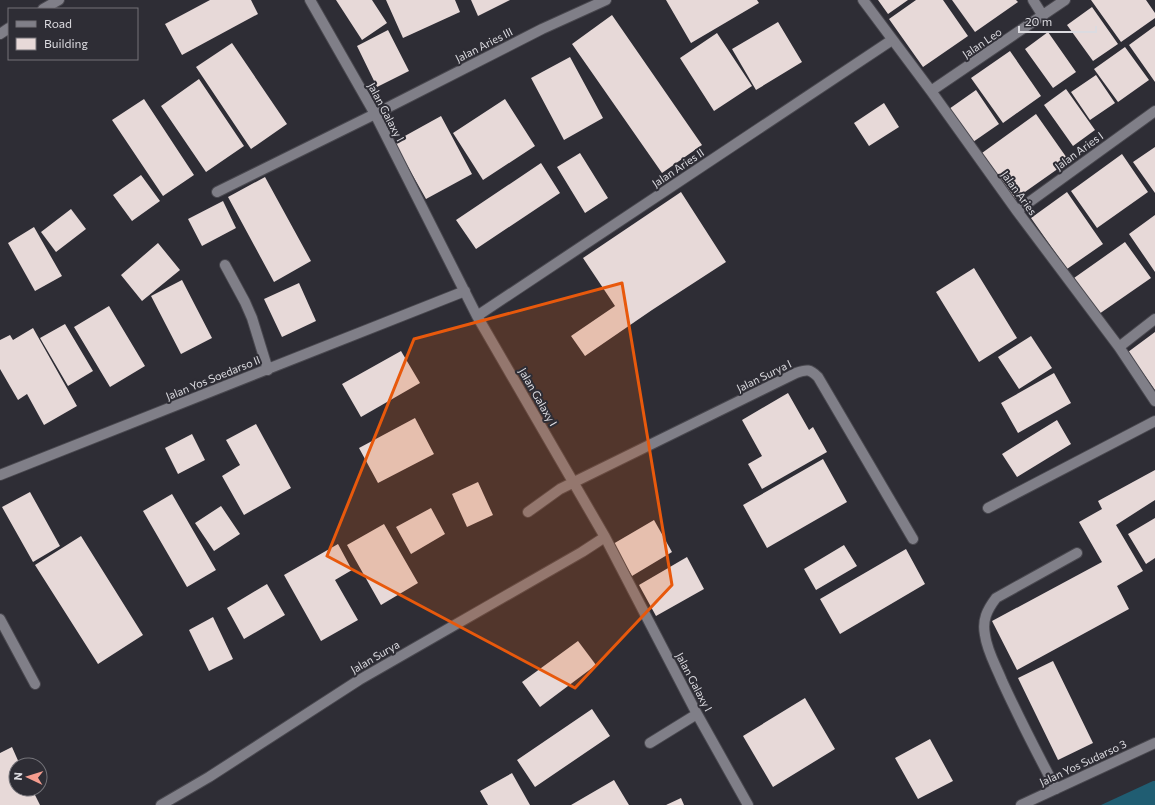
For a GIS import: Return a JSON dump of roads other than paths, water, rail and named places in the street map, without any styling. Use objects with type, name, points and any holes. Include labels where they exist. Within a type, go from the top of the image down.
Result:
[{"type":"street","points":[[45,8],[59,0]]},
{"type":"street","name":"Jalan Galaxy I","points":[[310,0],[375,114],[477,316],[605,537],[697,714],[748,805]]},
{"type":"street","name":"Jalan Aries III","points":[[217,192],[542,29],[606,0]]},
{"type":"street","name":"Jalan Aries","points":[[863,0],[931,91],[1017,211],[1119,347],[1155,401]]},
{"type":"street","points":[[1033,0],[1043,16]]},
{"type":"street","name":"Jalan Leo","points":[[931,91],[1065,0]]},
{"type":"street","name":"Jalan Aries II","points":[[477,316],[892,40]]},
{"type":"street","name":"Jalan Aries I","points":[[1017,211],[1155,111]]},
{"type":"street","points":[[224,265],[245,302],[252,318],[268,370]]},
{"type":"street","name":"Jalan Yos Soedarso II","points":[[0,475],[465,291]]},
{"type":"street","points":[[1119,347],[1155,319]]},
{"type":"street","name":"Jalan Surya I","points":[[574,483],[796,373],[809,370],[818,377],[913,539]]},
{"type":"street","points":[[988,508],[1155,421]]},
{"type":"street","points":[[528,512],[560,489],[574,483]]},
{"type":"street","name":"Jalan Surya","points":[[161,805],[209,777],[359,680],[582,552],[605,537]]},
{"type":"street","points":[[1056,789],[989,652],[984,635],[985,620],[988,608],[996,598],[1077,553]]},
{"type":"street","points":[[0,619],[35,684]]},
{"type":"street","points":[[650,743],[697,714]]},
{"type":"street","name":"Jalan Yos Sudarso 3","points":[[1021,805],[1155,743]]},
{"type":"water","points":[[1153,781],[1155,781],[1155,805],[1101,805]]}]
